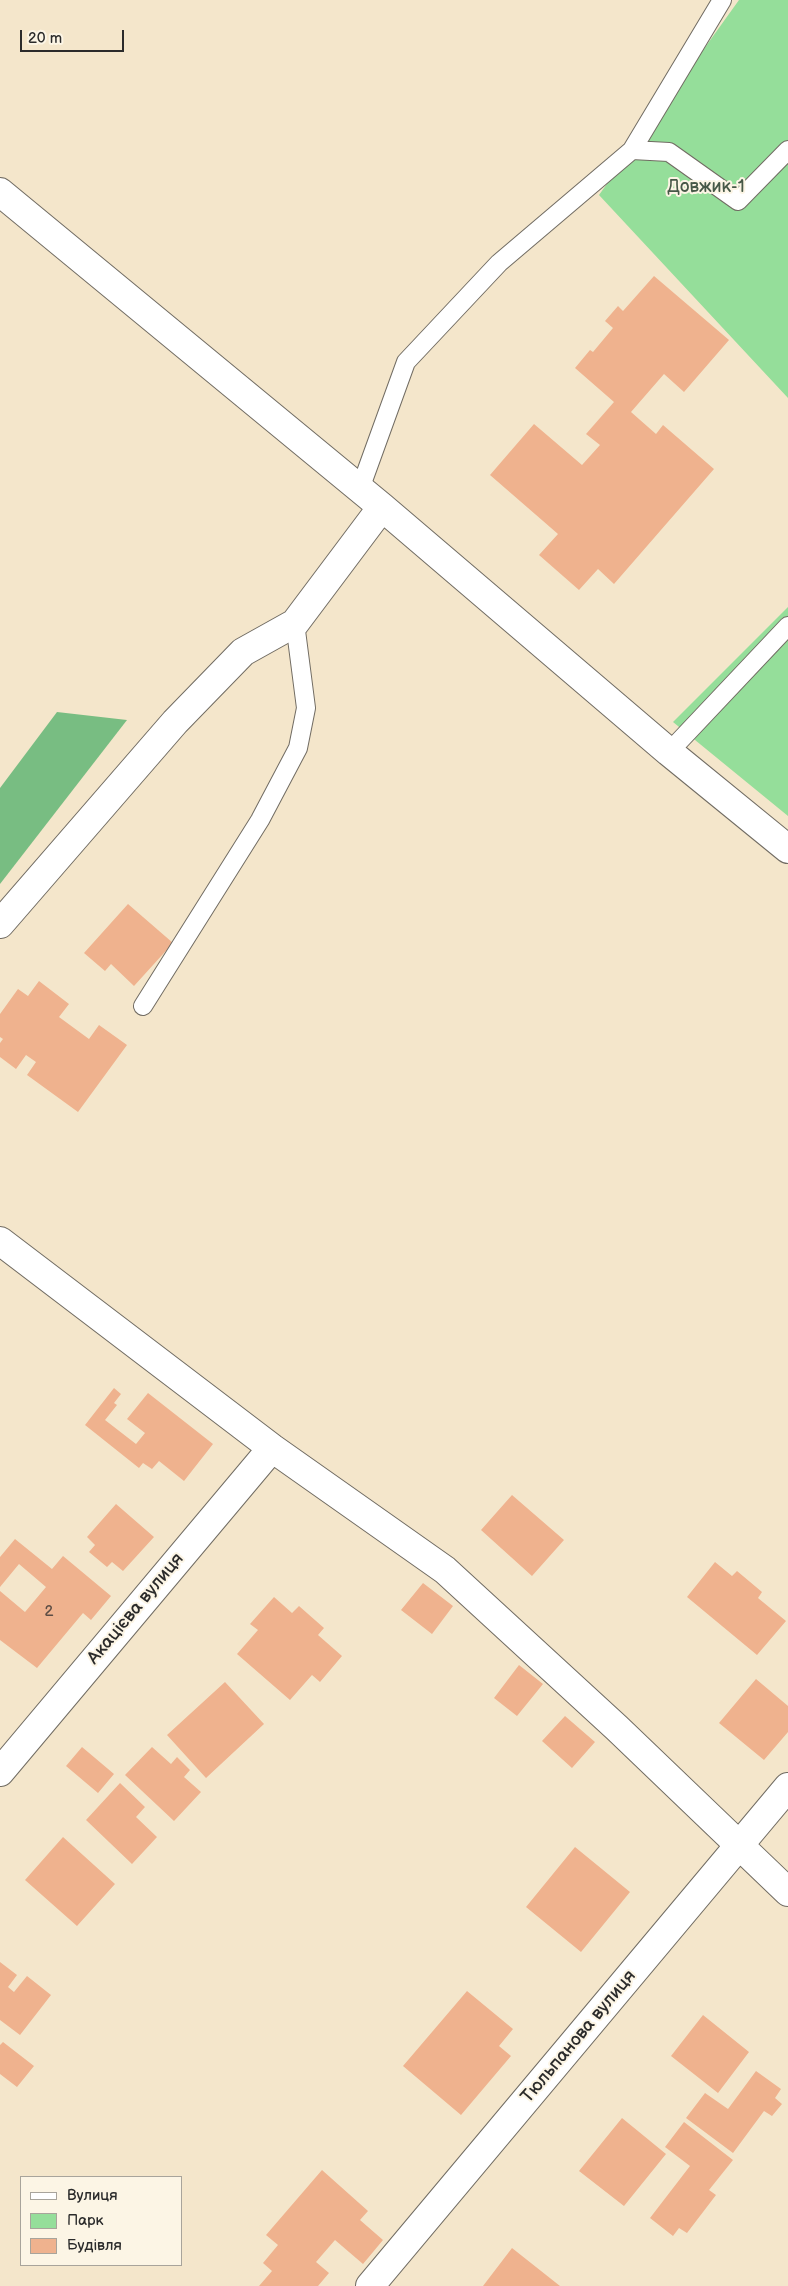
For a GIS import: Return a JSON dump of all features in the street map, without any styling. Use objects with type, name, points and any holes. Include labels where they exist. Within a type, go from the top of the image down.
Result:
[{"type":"street","points":[[0,192],[382,507],[669,752],[788,849]]},
{"type":"street","points":[[0,924],[175,722],[243,652],[295,623],[382,507]]},
{"type":"street","points":[[0,1241],[272,1448],[446,1570],[617,1728],[788,1892]]},
{"type":"street","name":"Акацієва вулиця","points":[[0,1772],[272,1448]]},
{"type":"street","name":"Тюльпанова вулиця","points":[[370,2286],[788,1787]]},
{"type":"lane","points":[[360,489],[406,362],[499,263],[632,150],[722,0]]},
{"type":"lane","points":[[632,150],[669,152],[738,201],[788,150]]},
{"type":"lane","points":[[143,1006],[260,820],[298,748],[306,708],[295,623]]},
{"type":"lane","points":[[669,752],[788,626]]},
{"type":"green space","name":"Довжик-1","points":[[739,0],[788,0],[788,398],[599,195]]},
{"type":"green space","points":[[788,607],[788,816],[673,722]]},
{"type":"green space","points":[[57,712],[127,720],[0,884],[0,788]]},
{"type":"building","points":[[654,276],[729,340],[684,392],[664,374],[631,412],[656,434],[663,425],[714,469],[614,584],[598,569],[579,590],[539,555],[558,534],[490,475],[534,424],[582,465],[600,445],[586,434],[614,402],[575,368],[590,350],[593,352],[613,328],[605,321],[618,306],[623,311]]},
{"type":"building","points":[[128,904],[173,943],[134,986],[111,964],[105,971],[84,953]]},
{"type":"building","points":[[39,981],[69,1004],[59,1017],[89,1039],[99,1025],[127,1045],[78,1112],[27,1075],[36,1062],[26,1055],[16,1069],[0,1057],[0,1043],[3,1039],[0,1037],[0,1014],[18,989],[28,996]]},
{"type":"building","points":[[114,1388],[121,1394],[114,1403],[117,1405],[105,1420],[136,1444],[145,1433],[127,1419],[148,1393],[213,1444],[184,1481],[159,1461],[152,1469],[143,1463],[139,1468],[85,1425]]},
{"type":"building","points":[[512,1495],[564,1540],[532,1576],[481,1530]]},
{"type":"building","points":[[116,1504],[154,1537],[123,1571],[112,1562],[107,1567],[89,1552],[95,1545],[87,1537]]},
{"type":"building","points":[[15,1539],[52,1569],[63,1556],[111,1596],[91,1620],[83,1613],[37,1668],[0,1640],[0,1591],[25,1612],[46,1587],[19,1564],[0,1587],[0,1557]]},
{"type":"building","points":[[715,1562],[732,1576],[737,1571],[762,1592],[758,1598],[786,1621],[757,1655],[687,1597]]},
{"type":"building","points":[[423,1583],[453,1606],[432,1634],[401,1610]]},
{"type":"building","points":[[274,1597],[292,1613],[299,1606],[324,1628],[318,1635],[342,1656],[320,1682],[312,1675],[290,1700],[237,1654],[258,1630],[250,1624]]},
{"type":"building","points":[[519,1665],[543,1684],[517,1716],[494,1698]]},
{"type":"building","points":[[756,1679],[788,1706],[788,1732],[764,1760],[719,1723]]},
{"type":"building","points":[[225,1682],[264,1724],[206,1778],[167,1735]]},
{"type":"building","points":[[565,1716],[595,1742],[572,1768],[542,1741]]},
{"type":"building","points":[[82,1747],[114,1774],[98,1793],[66,1766]]},
{"type":"building","points":[[152,1747],[171,1764],[177,1757],[190,1770],[184,1777],[201,1792],[174,1821],[125,1775]]},
{"type":"building","points":[[120,1783],[145,1807],[136,1817],[157,1837],[132,1864],[86,1820]]},
{"type":"building","points":[[63,1837],[115,1884],[77,1926],[25,1880]]},
{"type":"building","points":[[575,1847],[630,1892],[581,1952],[526,1907]]},
{"type":"building","points":[[0,1962],[17,1975],[8,1987],[14,1992],[27,1976],[51,1995],[20,2035],[0,2020]]},
{"type":"building","points":[[467,1991],[513,2029],[499,2046],[511,2056],[461,2115],[403,2066]]},
{"type":"building","points":[[703,2015],[749,2052],[718,2093],[671,2056]]},
{"type":"building","points":[[3,2042],[34,2066],[17,2087],[0,2074],[0,2045]]},
{"type":"building","points":[[756,2071],[781,2089],[775,2098],[782,2104],[772,2116],[764,2111],[733,2153],[686,2118],[705,2093],[728,2109]]},
{"type":"building","points":[[622,2118],[666,2154],[624,2206],[579,2171]]},
{"type":"building","points":[[684,2122],[733,2160],[709,2190],[716,2195],[687,2233],[679,2228],[673,2236],[650,2218],[690,2166],[665,2147]]},
{"type":"building","points":[[322,2170],[368,2211],[360,2220],[383,2240],[363,2264],[335,2240],[316,2262],[329,2273],[318,2286],[259,2286],[272,2271],[263,2263],[278,2245],[266,2235]]},
{"type":"building","points":[[512,2248],[560,2286],[483,2286]]}]
